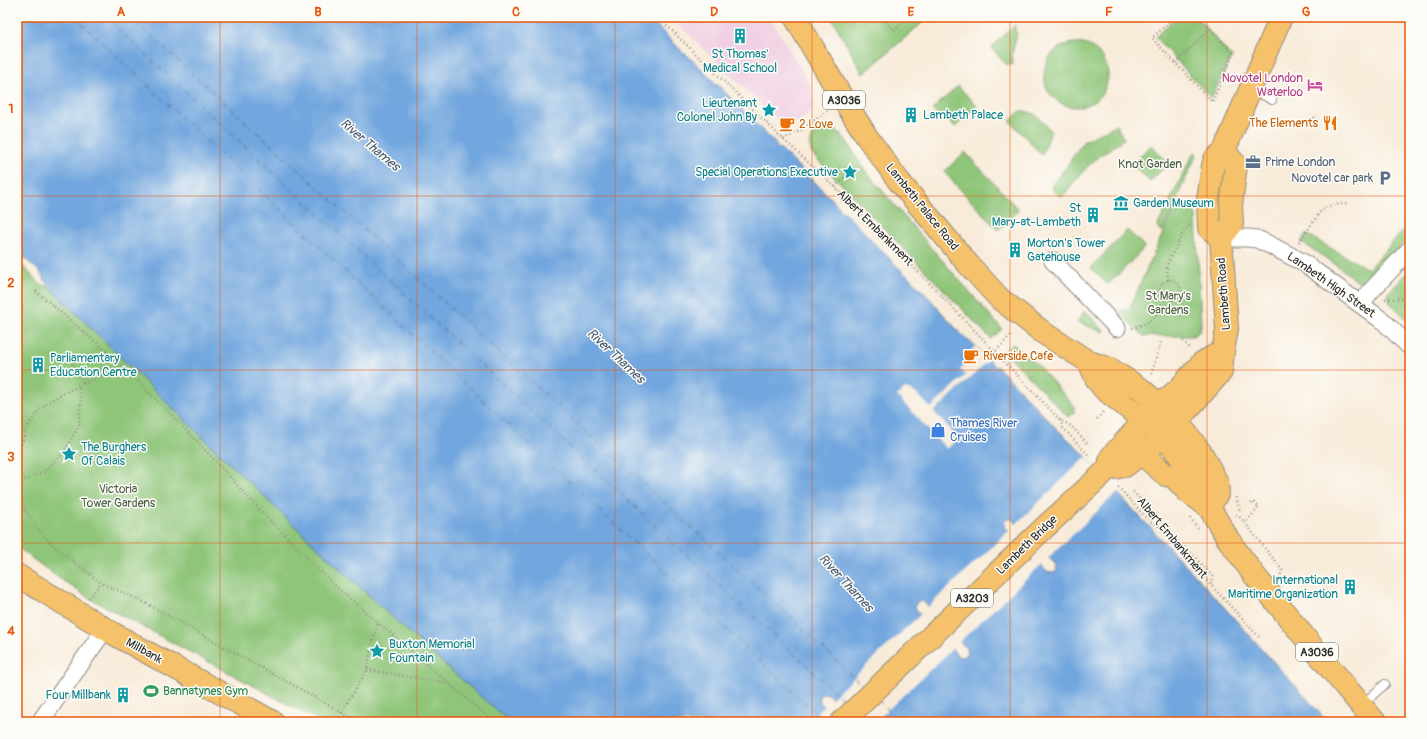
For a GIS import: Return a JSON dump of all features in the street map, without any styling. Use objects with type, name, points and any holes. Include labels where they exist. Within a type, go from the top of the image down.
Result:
[{"type":"main road","name":"Lambeth Palace Road","points":[[795,17],[838,91],[898,180],[968,264],[1000,299],[1045,334],[1088,362],[1110,369],[1141,389],[1160,405],[1171,428]]},
{"type":"main road","points":[[1220,238],[1209,228],[1208,200],[1215,159],[1224,151],[1281,17]]},
{"type":"main road","name":"Lambeth Road","points":[[1171,428],[1221,372],[1227,329],[1220,238]]},
{"type":"main road","points":[[1144,421],[1179,389],[1202,363],[1223,351]]},
{"type":"main road","name":"A3036","points":[[1088,362],[1097,380],[1104,389],[1144,421],[1171,428],[1202,454],[1217,483],[1218,492],[1200,508]]},
{"type":"main road","name":"Lambeth Bridge","points":[[842,722],[1044,528],[1105,472],[1111,457],[1144,421]]},
{"type":"main road","name":"Lambeth Bridge","points":[[1105,472],[1125,466],[1171,428]]},
{"type":"main road","name":"A3036","points":[[1141,453],[1166,475],[1173,476],[1187,491],[1228,539],[1315,650],[1369,714]]},
{"type":"main road","name":"Millbank","points":[[17,575],[104,629],[273,722]]},
{"type":"street","name":"Lambeth High Street","points":[[1220,238],[1248,238],[1268,244],[1304,263],[1361,304],[1387,325],[1410,347]]},
{"type":"street","points":[[1361,304],[1370,292],[1410,249]]},
{"type":"street","points":[[1053,261],[1122,329]]},
{"type":"street","points":[[40,722],[104,629]]},
{"type":"lane","points":[[1251,89],[1272,100]]},
{"type":"lane","points":[[1369,714],[1385,684]]},
{"type":"path","name":"Albert Embankment","points":[[658,17],[782,140],[835,187],[1060,420],[1071,426],[1088,444]]},
{"type":"path","points":[[879,17],[894,30],[908,17]]},
{"type":"path","points":[[1175,17],[1152,38],[1212,102],[1233,54],[1200,17]]},
{"type":"path","points":[[1358,17],[1364,21]]},
{"type":"path","points":[[1176,63],[1210,28]]},
{"type":"path","points":[[782,140],[802,130],[824,113]]},
{"type":"path","points":[[1310,125],[1314,118],[1318,117]]},
{"type":"path","points":[[835,187],[850,172]]},
{"type":"path","points":[[1295,247],[1321,210],[1328,206],[1349,203]]},
{"type":"path","points":[[1168,280],[1168,262],[1184,231],[1187,227],[1192,225]]},
{"type":"path","points":[[1168,280],[1178,283],[1180,289],[1179,295],[1175,299],[1168,300],[1162,296],[1160,290],[1162,284],[1168,280]]},
{"type":"path","points":[[36,291],[123,366],[197,441],[259,509],[334,584],[494,722]]},
{"type":"path","points":[[1122,329],[1135,327],[1154,318],[1158,314],[1165,298]]},
{"type":"path","points":[[1379,300],[1410,298]]},
{"type":"path","points":[[982,358],[994,352],[1012,334]]},
{"type":"path","points":[[1148,380],[1161,342]]},
{"type":"path","points":[[67,358],[84,384]]},
{"type":"path","points":[[17,464],[25,433],[35,415],[49,402],[79,386],[123,366]]},
{"type":"path","points":[[79,386],[81,401],[79,425],[65,451],[44,472],[17,483],[25,510],[40,531],[55,547],[101,583],[140,600],[359,722]]},
{"type":"path","points":[[1060,420],[1063,428],[1149,521],[1160,526]]},
{"type":"path","name":"Albert Embankment","points":[[1133,492],[1156,516],[1160,526],[1181,553],[1259,637]]},
{"type":"path","points":[[1236,493],[1240,512]]},
{"type":"path","points":[[1247,522],[1259,507],[1253,502],[1251,504]]},
{"type":"path","points":[[1200,508],[1200,531]]},
{"type":"path","points":[[1235,515],[1238,515],[1242,519],[1282,570],[1273,597]]},
{"type":"path","points":[[1173,543],[1186,548],[1212,576],[1212,586]]},
{"type":"path","points":[[89,598],[101,583]]},
{"type":"path","points":[[341,713],[367,670],[370,648],[378,622]]},
{"type":"path","points":[[367,670],[448,683]]},
{"type":"shaded area","points":[[671,17],[770,17],[812,88],[814,101],[812,109],[807,116],[800,121],[793,123],[781,121],[773,116]]},
{"type":"green space","points":[[831,17],[929,17],[863,74]]},
{"type":"green space","points":[[1176,17],[1196,17],[1232,57],[1211,98],[1155,37]]},
{"type":"green space","points":[[1015,25],[1015,31],[1017,33],[1012,55],[1012,65],[1006,64],[991,48]]},
{"type":"green space","points":[[1076,43],[1094,49],[1102,57],[1108,75],[1102,93],[1094,101],[1076,107],[1058,101],[1050,93],[1044,75],[1050,57],[1058,49]]},
{"type":"green space","points":[[958,86],[977,106],[955,127],[946,118],[943,121],[932,110]]},
{"type":"green space","points":[[1020,111],[1035,114],[1042,120],[1051,132],[1042,155],[1010,121]]},
{"type":"green space","points":[[1116,125],[1124,139],[1098,157],[1087,167],[1061,198],[1051,188],[1084,141]]},
{"type":"green space","points":[[825,127],[832,128],[843,137],[864,169],[1002,329],[991,339],[812,154],[810,140],[814,134]]},
{"type":"green space","name":"Knot Garden","points":[[1151,145],[1168,163],[1150,182],[1132,164]]},
{"type":"green space","points":[[965,152],[1019,210],[998,230],[944,172]]},
{"type":"green space","points":[[1194,152],[1197,154],[1162,231],[1157,227]]},
{"type":"green space","name":"St Mary's Gardens","points":[[1175,206],[1194,212],[1196,215],[1201,326],[1199,332],[1193,336],[1144,336],[1117,311],[1129,309]]},
{"type":"green space","points":[[1127,230],[1145,247],[1108,285],[1091,268]]},
{"type":"green space","points":[[1403,231],[1409,237],[1362,285],[1335,264],[1301,242],[1306,234],[1368,269]]},
{"type":"green space","name":"Victoria Tower Gardens","points":[[17,260],[40,284],[49,287],[334,563],[450,670],[510,722],[321,722],[89,598],[53,574],[17,547]]},
{"type":"green space","points":[[1410,270],[1410,322],[1390,303],[1388,293]]},
{"type":"green space","points":[[1085,310],[1105,332],[1077,322]]},
{"type":"green space","points":[[1013,344],[1034,361],[1074,406],[1074,413],[1068,417],[1010,357],[1006,352],[1007,348]]},
{"type":"water","name":"River Thames","points":[[17,17],[648,17],[652,23],[653,22],[682,51],[681,52],[684,54],[685,53],[714,81],[713,83],[715,85],[717,84],[746,113],[745,115],[747,117],[748,116],[777,145],[776,147],[779,149],[780,148],[809,177],[808,178],[811,180],[812,179],[840,208],[839,209],[842,212],[843,211],[872,240],[871,241],[905,275],[906,274],[962,335],[976,346],[996,368],[997,366],[1056,428],[1082,452],[1328,722],[853,722],[828,694],[823,693],[819,696],[820,702],[838,722],[510,722],[392,617],[276,508],[49,287],[39,271],[17,252]],"holes":[[[1008,518],[1013,520],[1055,564],[1057,570],[1055,572],[1047,572],[1005,527],[1004,522]],[[919,601],[924,602],[966,648],[966,656],[958,656],[916,610],[915,605]]]},
{"type":"pier","points":[[976,346],[989,360],[934,412],[950,429],[955,441],[947,449],[897,396],[904,389],[911,391],[917,394],[931,408],[966,375],[960,370],[968,362],[964,357]]},
{"type":"pier","points":[[1086,457],[1120,492],[1111,498],[1047,559],[1015,525]]},
{"type":"pier","points":[[1010,530],[1042,564],[958,643],[927,608]]},
{"type":"pier","points":[[922,613],[953,648],[875,722],[851,722],[830,700]]},
{"type":"pier","points":[[825,705],[840,722],[807,722]]},
{"type":"ferry route","points":[[75,17],[825,722]]},
{"type":"ferry route","points":[[105,17],[846,702]]},
{"type":"ferry route","points":[[130,17],[786,613],[864,687]]},
{"type":"ferry route","points":[[879,701],[901,722]]},
{"type":"ferry route","points":[[862,717],[867,722]]},
{"type":"place","name":"St Thomas' Medical School","points":[[740,36]]},
{"type":"place","name":"Novotel London Waterloo","points":[[1315,85]]},
{"type":"place","name":"Lieutenant Colonel John By","points":[[769,110]]},
{"type":"place","name":"Lambeth Palace","points":[[911,115]]},
{"type":"place","name":"The Elements","points":[[1330,123]]},
{"type":"place","name":"2 Love","points":[[787,124]]},
{"type":"place","name":"Prime London","points":[[1253,162]]},
{"type":"place","name":"Special Operations Executive","points":[[850,172]]},
{"type":"place","name":"Novotel car park","points":[[1385,178]]},
{"type":"place","name":"Garden Museum","points":[[1121,203]]},
{"type":"place","name":"St Mary-at-Lambeth","points":[[1093,215]]},
{"type":"place","name":"Morton's Tower Gatehouse","points":[[1015,250]]},
{"type":"place","name":"Riverside Cafe","points":[[971,356]]},
{"type":"place","name":"Parliamentary Education Centre","points":[[38,365]]},
{"type":"place","name":"Thames River Cruises","points":[[938,430]]},
{"type":"place","name":"The Burghers Of Calais","points":[[69,454]]},
{"type":"place","name":"International Maritime Organization","points":[[1350,587]]},
{"type":"place","name":"Buxton Memorial Fountain","points":[[377,651]]},
{"type":"place","name":"Bannatynes Gym","points":[[151,691]]},
{"type":"place","name":"Four Millbank","points":[[123,695]]}]
